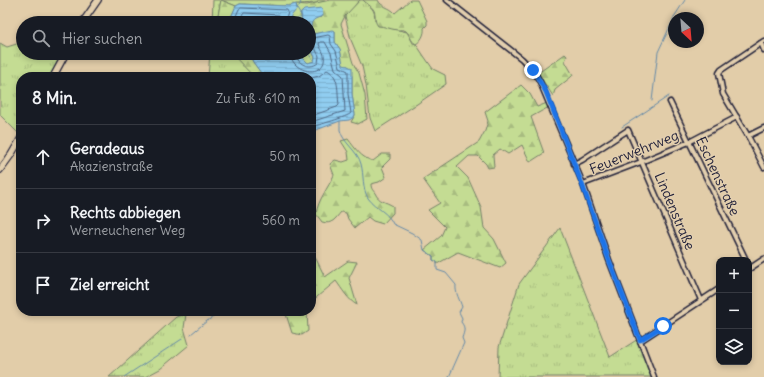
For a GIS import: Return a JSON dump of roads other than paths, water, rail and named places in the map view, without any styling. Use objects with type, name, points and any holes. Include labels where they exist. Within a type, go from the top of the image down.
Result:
[{"type":"street","points":[[87,16],[98,0]]},
{"type":"street","points":[[447,0],[512,51],[535,73],[546,92],[654,377]]},
{"type":"street","points":[[764,50],[762,42],[721,70],[719,73],[723,94],[748,136],[764,167]]},
{"type":"street","points":[[56,72],[62,60]]},
{"type":"street","name":"Eschenstraße","points":[[670,102],[745,257]]},
{"type":"street","name":"Feuerwehrweg","points":[[582,184],[642,162],[689,142],[737,117]]},
{"type":"street","points":[[748,136],[764,128]]},
{"type":"street","name":"Lindenstraße","points":[[574,164],[628,130],[701,300]]},
{"type":"street","points":[[0,170],[16,146]]},
{"type":"street","points":[[752,266],[764,259]]},
{"type":"street","points":[[640,340],[716,290]]},
{"type":"water","points":[[240,4],[289,6],[296,4],[297,9],[291,16],[232,16],[236,6]]},
{"type":"water","points":[[322,8],[323,16],[316,18],[316,16],[301,16],[301,13],[304,10]]},
{"type":"water","points":[[332,30],[335,31],[335,42],[340,49],[343,65],[352,68],[352,94],[355,115],[349,120],[340,121],[316,130],[316,72],[260,72],[252,60],[305,60],[308,63],[316,60],[316,33]]},
{"type":"waterway","points":[[299,0],[301,3],[297,9],[301,16]]},
{"type":"waterway","points":[[677,12],[685,0]]},
{"type":"waterway","points":[[652,101],[658,52],[668,31]]},
{"type":"waterway","points":[[622,127],[669,96]]},
{"type":"waterway","points":[[340,121],[340,130],[342,135],[359,159],[368,198],[391,220],[393,224],[412,233],[422,240],[424,250],[433,256],[433,260],[437,262],[437,270],[446,273],[456,285],[457,294],[462,307],[459,312],[464,328],[462,338],[464,343],[449,377]]},
{"type":"waterway","points":[[191,334],[215,316]]},
{"type":"waterway","points":[[124,377],[182,339]]}]
